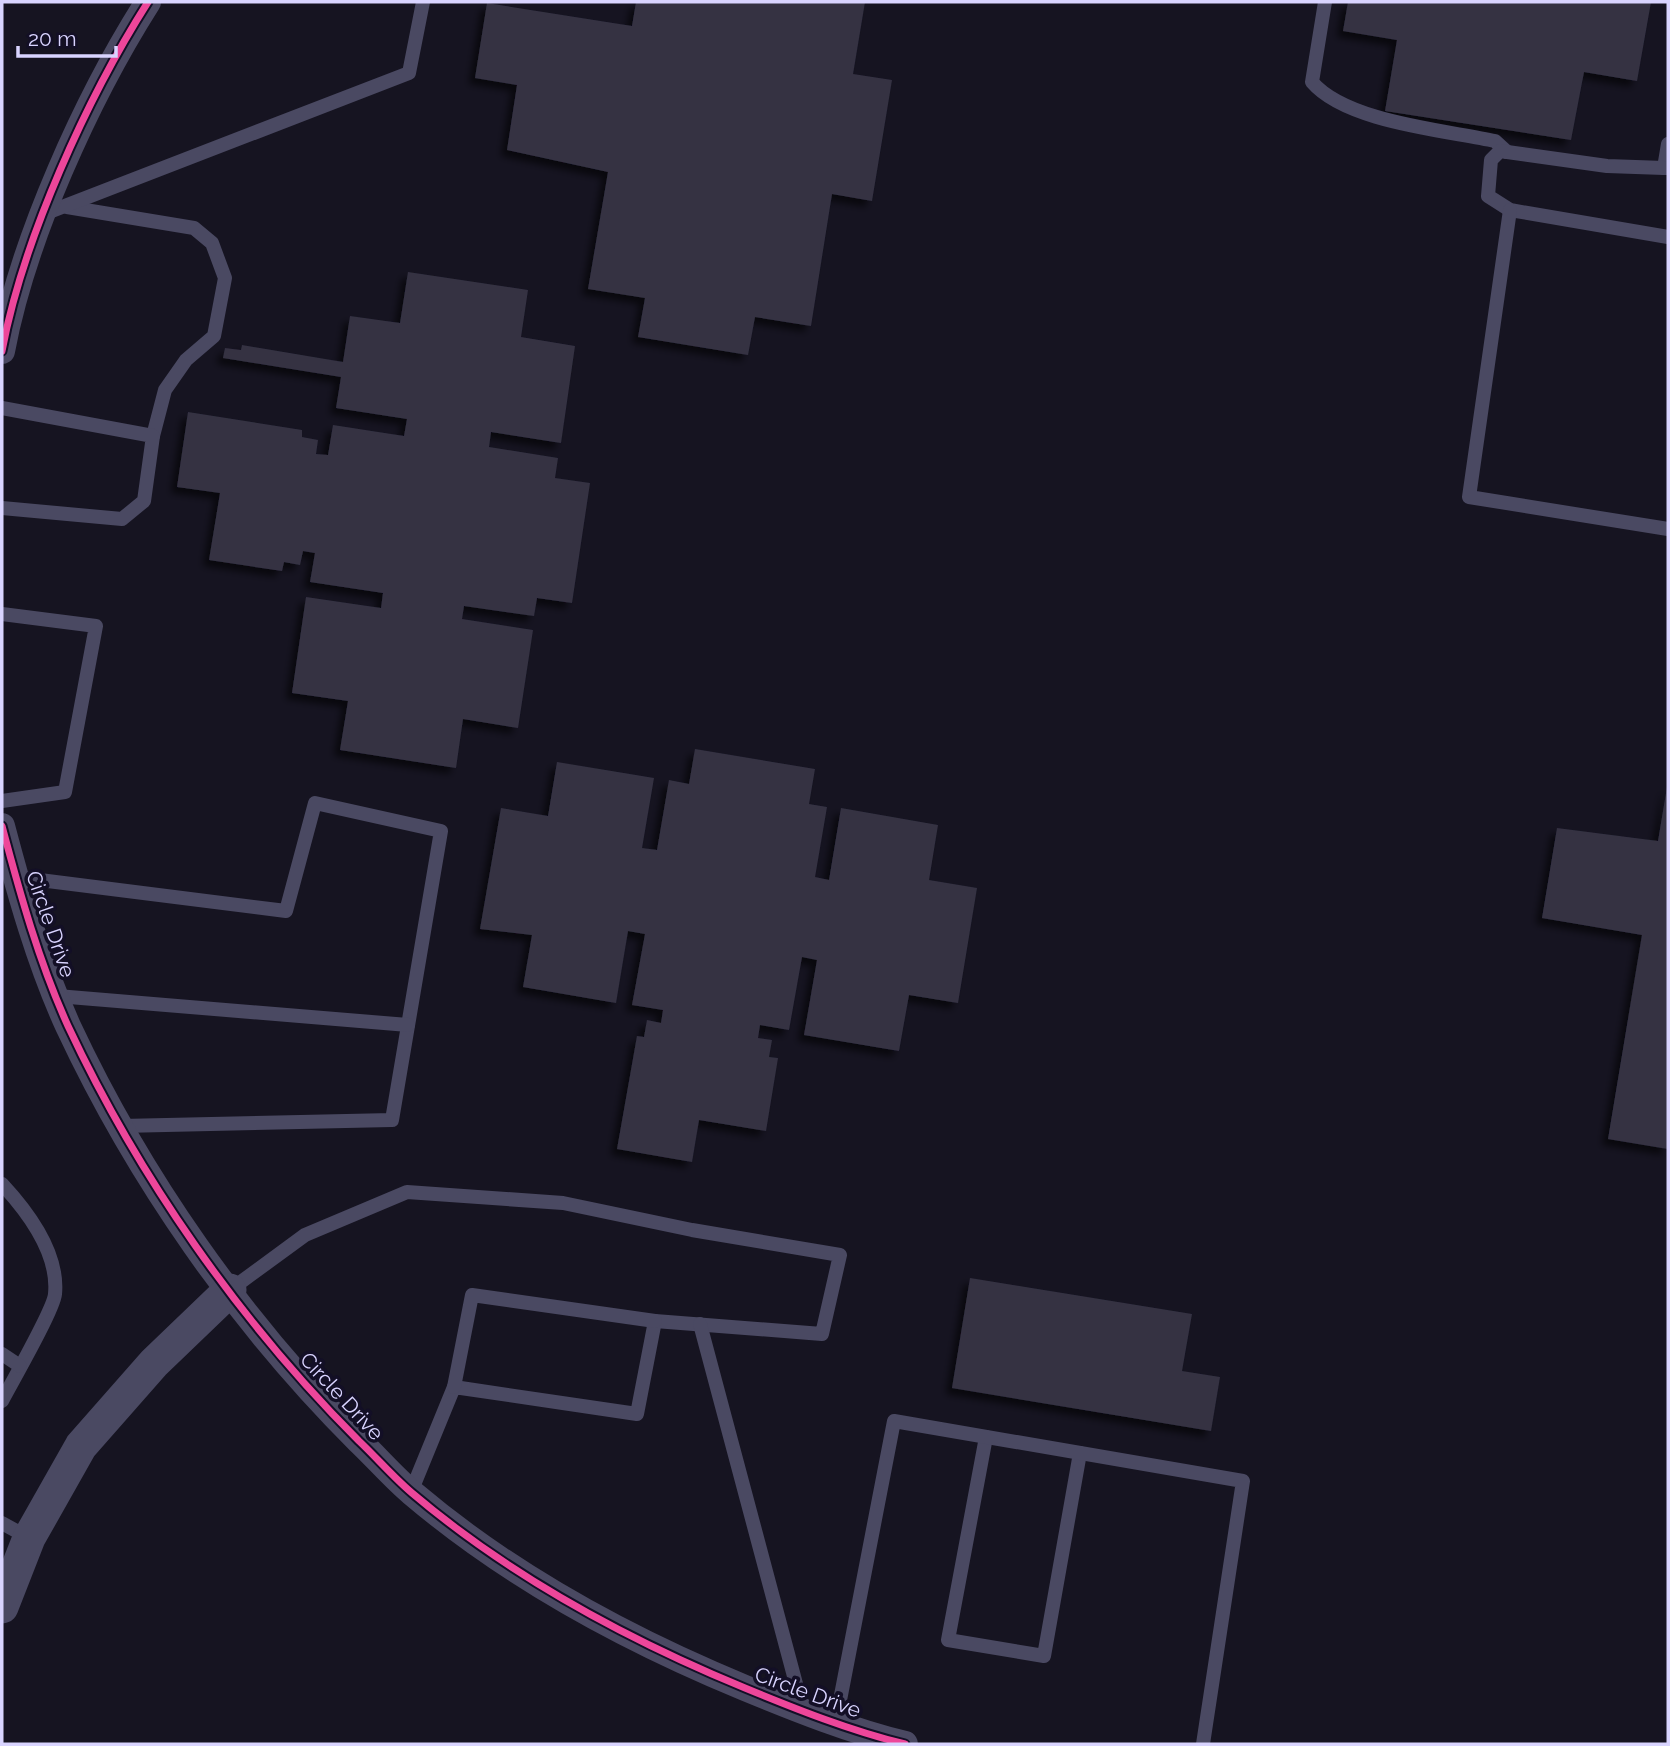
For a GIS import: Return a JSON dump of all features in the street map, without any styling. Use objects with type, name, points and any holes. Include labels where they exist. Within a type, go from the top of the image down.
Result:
[{"type":"street","points":[[2,351],[26,263],[54,210],[64,161],[148,2]]},
{"type":"street","name":"Circle Drive","points":[[2,826],[26,918],[67,1023],[121,1126],[181,1225],[272,1347],[338,1420],[411,1492],[473,1541],[568,1603],[676,1660],[803,1710],[905,1744]]},
{"type":"street","points":[[2,1606],[16,1531],[80,1446],[154,1363],[230,1290]]},
{"type":"lane","points":[[54,210],[409,73],[423,2]]},
{"type":"lane","points":[[1325,2],[1312,82],[1323,94],[1350,110],[1495,141],[1507,152]]},
{"type":"lane","points":[[1668,144],[1666,168],[1606,166],[1500,151],[1491,160],[1488,196],[1510,210],[1668,237]]},
{"type":"lane","points":[[2,508],[122,519],[144,500],[153,436],[165,390],[186,360],[214,336],[225,278],[212,243],[194,228],[54,210]]},
{"type":"lane","points":[[1510,210],[1469,497],[1668,529]]},
{"type":"lane","points":[[2,408],[153,436]]},
{"type":"lane","points":[[2,614],[96,626],[65,792],[2,801]]},
{"type":"lane","points":[[16,877],[286,911],[315,803],[440,831],[392,1120],[121,1126]]},
{"type":"lane","points":[[57,996],[408,1025]]},
{"type":"lane","points":[[2,1184],[16,1200],[52,1258],[56,1296],[2,1401]]},
{"type":"lane","points":[[230,1290],[305,1235],[407,1192],[563,1203],[692,1230],[840,1255],[822,1334],[655,1321],[472,1295],[454,1387],[411,1492]]},
{"type":"lane","points":[[454,1387],[637,1414],[655,1321]]},
{"type":"lane","points":[[700,1324],[803,1710]]},
{"type":"lane","points":[[2,1354],[19,1366]]},
{"type":"lane","points":[[836,1721],[894,1421],[1243,1481],[1203,1744]]},
{"type":"lane","points":[[986,1437],[948,1640],[1044,1656],[1080,1453]]},
{"type":"building","points":[[636,2],[865,2],[853,74],[892,80],[872,201],[832,194],[811,326],[755,317],[748,355],[638,337],[645,298],[588,289],[608,172],[507,150],[517,85],[475,78],[487,3],[632,26]]},
{"type":"building","points":[[1348,2],[1651,2],[1637,81],[1584,72],[1571,140],[1385,111],[1397,40],[1343,31]]},
{"type":"building","points":[[408,272],[528,290],[521,337],[575,346],[561,443],[491,432],[489,447],[558,458],[555,478],[590,483],[572,603],[537,598],[534,616],[464,606],[462,619],[533,630],[518,728],[463,719],[456,768],[340,750],[348,701],[292,693],[306,597],[381,608],[383,593],[310,582],[315,553],[303,551],[300,565],[284,562],[282,571],[209,560],[220,493],[177,487],[188,412],[302,430],[302,437],[318,440],[316,454],[328,455],[333,425],[404,436],[407,419],[336,408],[341,377],[223,358],[225,348],[241,350],[242,345],[343,362],[350,316],[400,323]]},
{"type":"building","points":[[695,749],[815,769],[809,804],[827,807],[815,877],[829,880],[841,808],[938,825],[929,880],[977,888],[958,1003],[909,995],[899,1051],[804,1035],[817,960],[802,957],[789,1030],[760,1025],[758,1038],[772,1040],[769,1057],[778,1058],[766,1131],[699,1120],[692,1162],[617,1149],[637,1036],[644,1037],[647,1020],[661,1023],[663,1010],[632,1005],[645,934],[628,931],[616,1003],[523,987],[532,935],[480,929],[501,808],[548,816],[557,762],[654,778],[642,848],[657,850],[669,780],[689,784]]},
{"type":"building","points":[[1667,787],[1668,1149],[1608,1139],[1642,935],[1542,918],[1557,828],[1658,841]]},
{"type":"building","points":[[970,1278],[1192,1314],[1182,1371],[1220,1377],[1211,1431],[952,1388]]},
{"type":"cycle path","points":[[2,351],[25,263],[60,170],[102,81],[148,2]]},
{"type":"cycle path","points":[[2,826],[31,928],[58,1002],[96,1083],[127,1138],[160,1193],[233,1297],[273,1347],[359,1441],[405,1487],[450,1523],[529,1579],[571,1604],[657,1649],[745,1688],[804,1712],[905,1744]]}]
